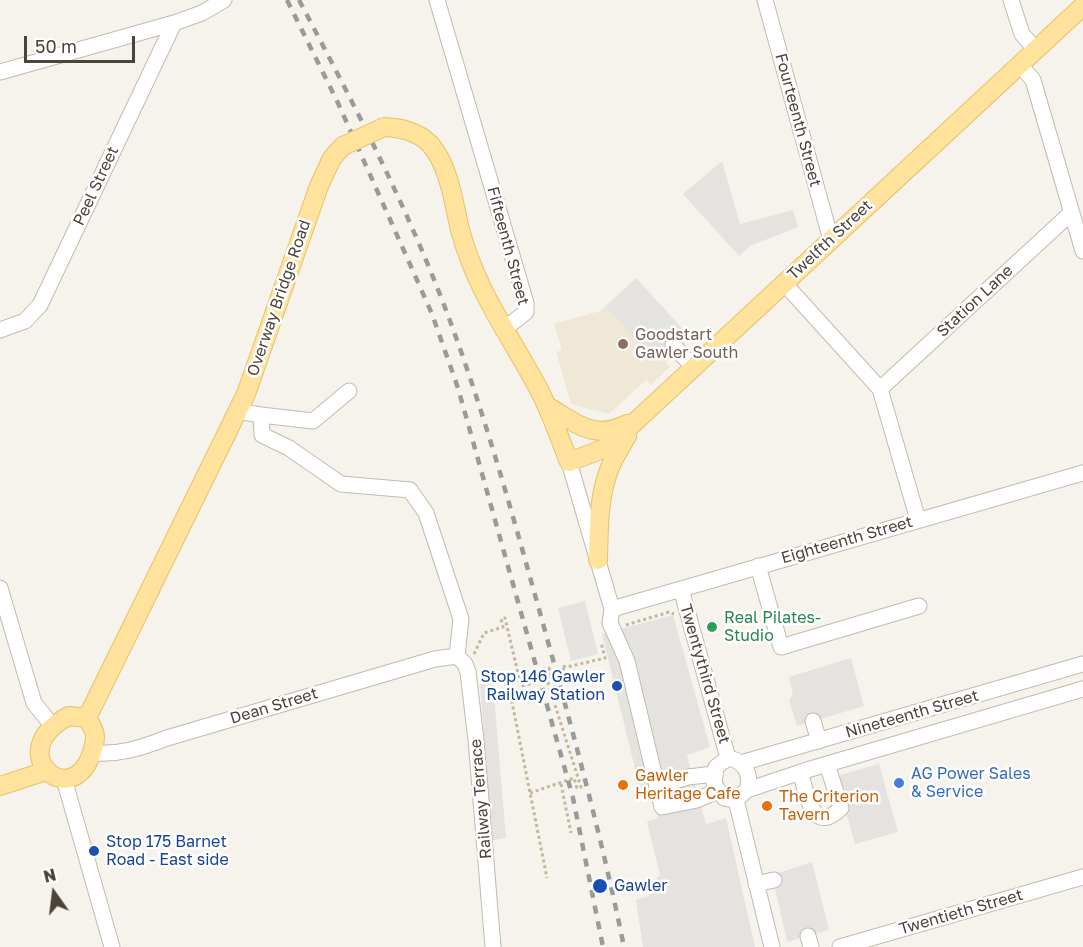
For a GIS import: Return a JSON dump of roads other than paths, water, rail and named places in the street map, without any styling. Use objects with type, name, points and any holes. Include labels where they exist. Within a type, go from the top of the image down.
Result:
[{"type":"main road","name":"Twelfth Street","points":[[569,462],[608,447],[1083,6]]},
{"type":"main road","name":"Overway Bridge Road","points":[[87,718],[246,394],[319,186],[332,158],[343,146],[384,127],[400,128],[417,134],[430,145],[441,162],[476,278],[503,330]]},
{"type":"main road","points":[[503,330],[547,406],[569,462]]},
{"type":"main road","points":[[547,406],[588,430],[612,432],[637,418]]},
{"type":"main road","points":[[598,560],[599,511],[609,469],[637,418]]},
{"type":"main road","points":[[69,716],[87,718],[96,732],[92,753],[83,768],[64,779],[51,777],[43,772],[38,763],[38,751],[51,724],[69,716]]},
{"type":"main road","points":[[0,786],[43,772]]},
{"type":"street","points":[[0,72],[174,23],[202,13],[224,0]]},
{"type":"street","name":"Fifteenth Street","points":[[437,0],[526,303],[526,312],[503,330]]},
{"type":"street","name":"Fourteenth Street","points":[[765,0],[831,240]]},
{"type":"street","points":[[1011,0],[1022,34],[1036,50]]},
{"type":"street","name":"Peel Street","points":[[0,330],[25,321],[39,305],[174,23]]},
{"type":"street","points":[[1020,65],[1033,80],[1083,251]]},
{"type":"street","name":"Station Lane","points":[[880,389],[1071,213]]},
{"type":"street","points":[[784,283],[880,389],[918,520]]},
{"type":"street","points":[[673,345],[693,367]]},
{"type":"street","points":[[237,411],[313,421],[349,391]]},
{"type":"street","name":"Railway Terrace","points":[[261,415],[262,435],[289,448],[341,484],[410,490],[426,513],[461,619],[461,660],[477,740],[494,947]]},
{"type":"street","points":[[569,462],[612,609],[610,623],[624,653],[662,807],[697,800],[717,791]]},
{"type":"street","name":"Eighteenth Street","points":[[612,609],[1083,472]]},
{"type":"street","points":[[758,566],[781,647],[919,606]]},
{"type":"street","points":[[0,588],[34,703],[51,724]]},
{"type":"street","name":"Twentythird Street","points":[[681,589],[735,761]]},
{"type":"street","name":"Dean Street","points":[[92,753],[113,755],[139,749],[167,738],[435,659],[461,660]]},
{"type":"street","name":"Nineteenth Street","points":[[735,761],[819,741],[1083,664]]},
{"type":"street","name":"Nineteenth Street","points":[[742,795],[804,771],[827,764],[857,763],[910,740],[1083,689]]},
{"type":"street","points":[[904,717],[910,740]]},
{"type":"street","points":[[813,721],[819,741]]},
{"type":"street","points":[[800,746],[813,809],[818,817],[823,819],[834,815],[841,808],[827,764]]},
{"type":"street","points":[[742,795],[724,798],[717,791],[714,774],[720,763],[735,761],[749,775],[742,795],[756,884],[772,947]]},
{"type":"street","points":[[657,786],[688,777],[714,774]]},
{"type":"street","points":[[64,779],[112,947]]},
{"type":"street","name":"Twentieth Street","points":[[840,947],[1083,877]]},
{"type":"street","points":[[756,884],[774,880]]},
{"type":"railway","points":[[287,0],[338,103],[432,314],[458,388],[573,798],[603,947]]},
{"type":"railway","points":[[299,0],[362,121],[401,203],[453,329],[479,406],[525,560],[598,830],[624,947]]},
{"type":"place","name":"Goodstart Gawler South","points":[[623,344]]},
{"type":"place","name":"Real Pilates- Studio","points":[[712,627]]},
{"type":"place","name":"Stop 146 Gawler Railway Station","points":[[617,686]]},
{"type":"place","name":"AG Power Sales & Service","points":[[899,783]]},
{"type":"place","name":"Gawler Heritage Cafe","points":[[623,785]]},
{"type":"place","name":"The Criterion Tavern","points":[[767,806]]},
{"type":"place","name":"Stop 175 Barnet Road - East side","points":[[94,851]]},
{"type":"place","name":"Gawler","points":[[600,886]]}]
